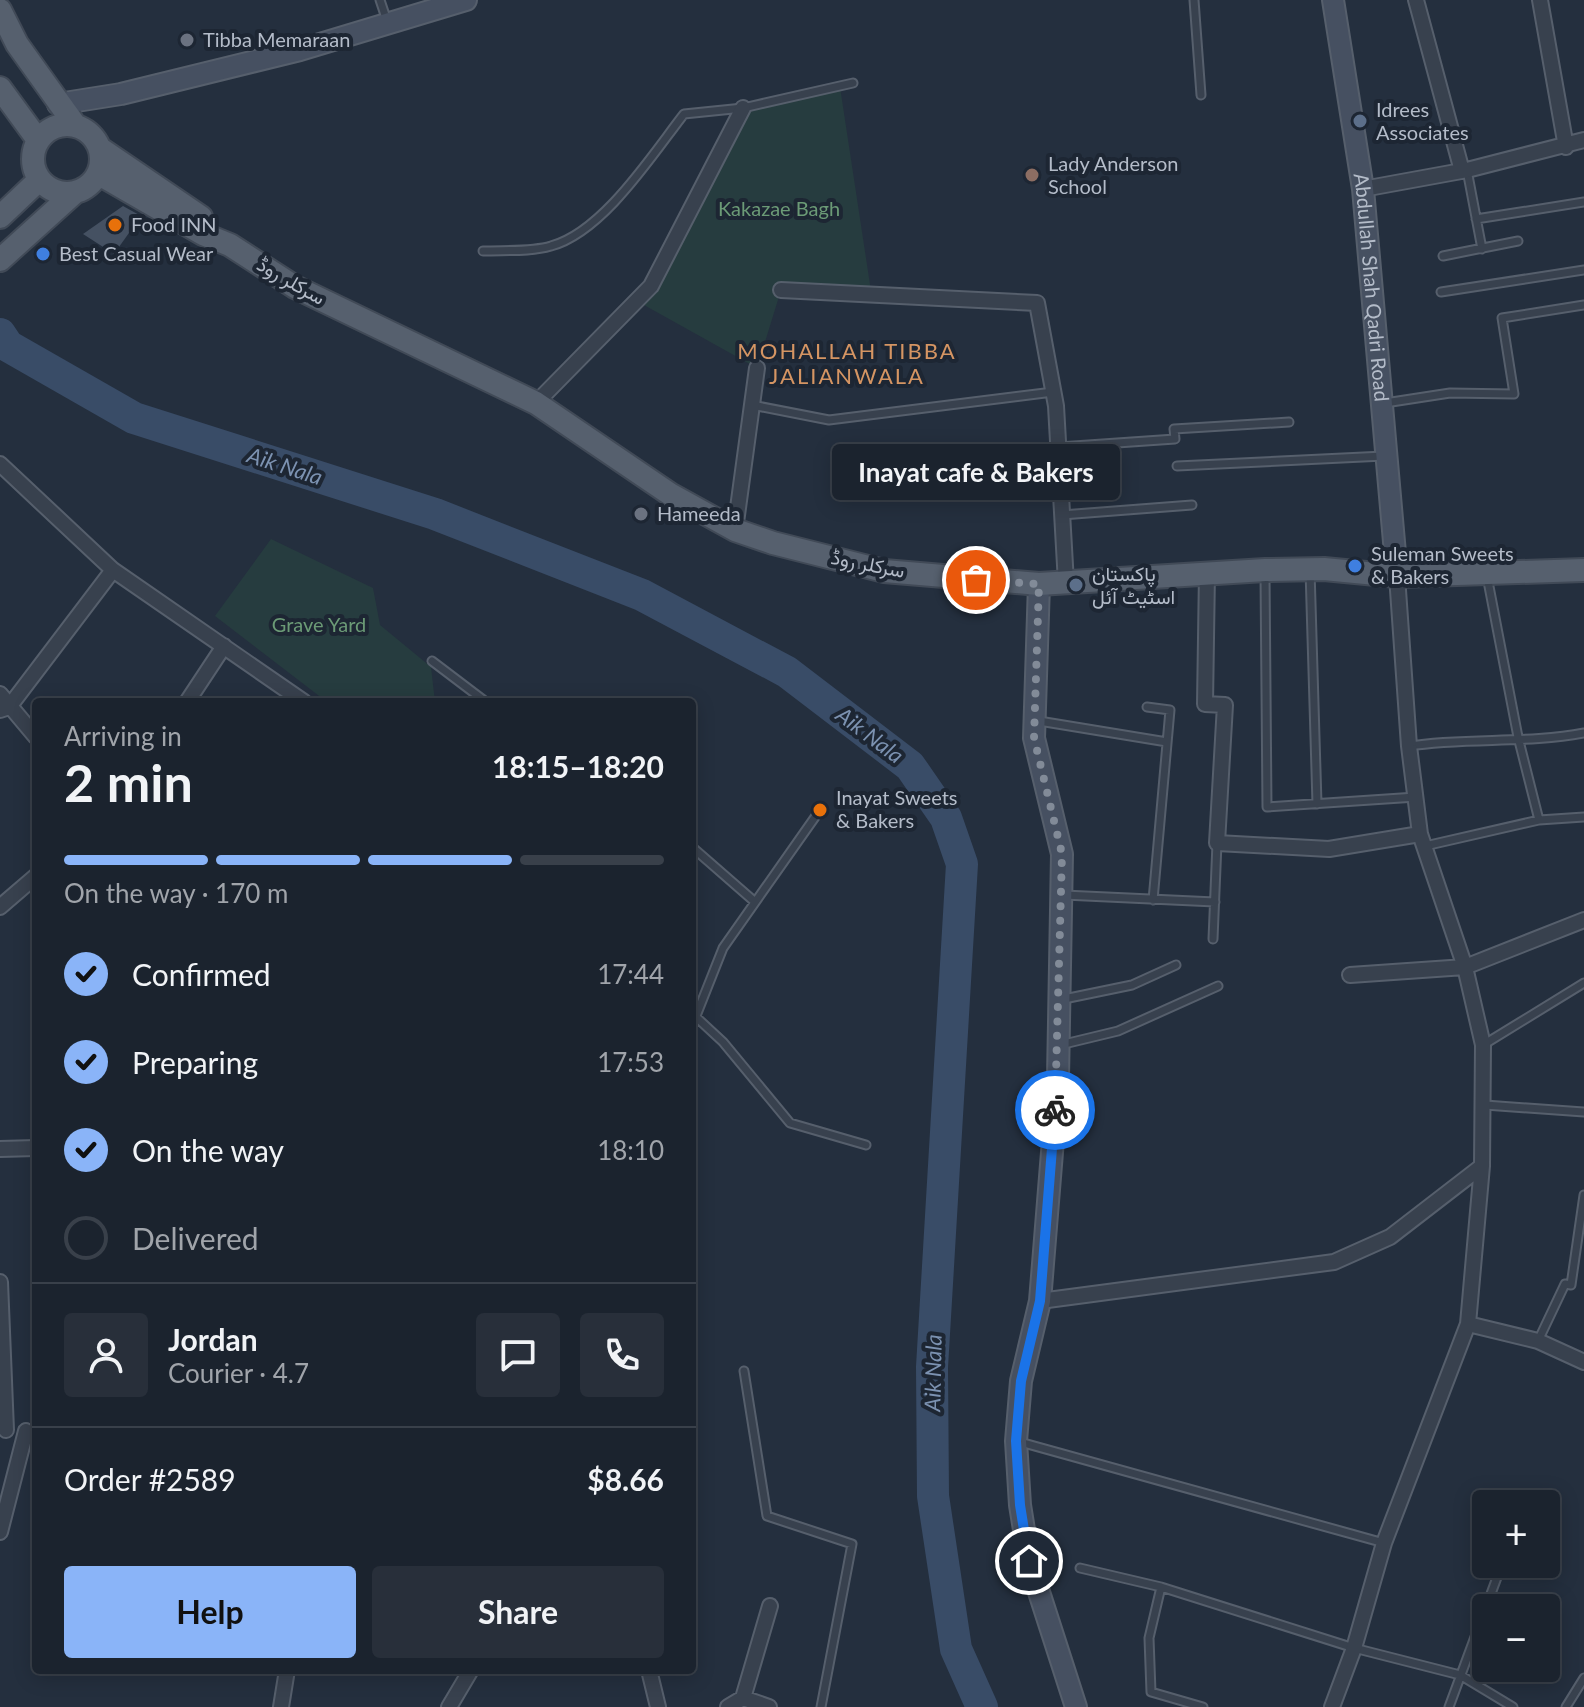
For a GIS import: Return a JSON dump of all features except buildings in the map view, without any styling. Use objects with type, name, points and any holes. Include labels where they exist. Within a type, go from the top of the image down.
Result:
[{"type":"main road","points":[[2,18],[75,125],[91,134],[101,149],[211,223],[230,245]]},
{"type":"main road","points":[[0,88],[38,140]]},
{"type":"main road","points":[[73,194],[51,190],[39,180],[33,160],[38,140],[54,127],[75,125]]},
{"type":"main road","points":[[0,260],[73,194],[92,184],[99,174],[101,149]]},
{"type":"main road","points":[[99,174],[203,234],[230,245]]},
{"type":"main road","points":[[6,212],[39,180]]},
{"type":"main road","name":"سرکلر روڈ","points":[[230,245],[295,287],[536,403],[670,494],[735,530],[773,543],[884,571],[1039,584],[1265,570],[1310,569],[1397,576],[1584,570]]},
{"type":"street","points":[[58,104],[171,83],[300,50],[466,0]]},
{"type":"street","name":"Abdullah Shah Qadri Road","points":[[1333,0],[1363,189],[1397,576]]},
{"type":"street","points":[[1416,0],[1465,170]]},
{"type":"street","points":[[1540,0],[1566,147]]},
{"type":"street","points":[[536,403],[651,286],[743,108]]},
{"type":"street","points":[[1363,189],[1465,170],[1584,140]]},
{"type":"street","points":[[781,290],[1037,303],[1059,447],[1066,583]]},
{"type":"street","points":[[735,530],[757,368]]},
{"type":"street","points":[[0,464],[113,570],[298,698]]},
{"type":"street","points":[[5,709],[113,570]]},
{"type":"street","points":[[1207,572],[1205,704],[1225,705],[1217,843],[1329,849],[1422,840]]},
{"type":"street","points":[[1332,1707],[1354,1648],[1384,1543],[1468,1324],[1482,1166],[1485,1105],[1483,1045],[1465,967],[1422,840],[1409,746],[1397,576]]},
{"type":"street","points":[[1039,584],[1034,738],[1062,854],[1058,1045],[1040,1301],[1021,1381],[1016,1441],[1020,1505],[1029,1561],[1076,1707]]},
{"type":"street","points":[[190,698],[224,646]]},
{"type":"street","points":[[0,694],[5,709],[32,733]]},
{"type":"street","points":[[0,907],[32,879]]},
{"type":"street","points":[[1350,975],[1465,967],[1584,920]]},
{"type":"street","points":[[0,1149],[32,1148]]},
{"type":"street","points":[[1040,1301],[1334,1262],[1390,1237],[1482,1166]]},
{"type":"street","points":[[0,1282],[3,1430],[31,1430],[0,1532]]},
{"type":"street","points":[[1468,1324],[1538,1341],[1584,1362]]},
{"type":"street","points":[[728,1707],[743,1698],[770,1606]]},
{"type":"street","points":[[281,1707],[286,1674]]},
{"type":"street","points":[[449,1707],[469,1674]]},
{"type":"street","points":[[650,1674],[658,1707]]},
{"type":"street","points":[[743,1698],[769,1707]]},
{"type":"lane","points":[[380,0],[388,22]]},
{"type":"lane","points":[[1194,0],[1201,95]]},
{"type":"lane","points":[[483,251],[551,246],[587,227],[635,178],[684,114],[743,108],[853,83]]},
{"type":"lane","points":[[1465,170],[1482,249]]},
{"type":"lane","points":[[1476,219],[1584,202]]},
{"type":"lane","points":[[1443,256],[1518,241]]},
{"type":"lane","points":[[1441,292],[1584,270]]},
{"type":"lane","points":[[1382,403],[1450,393],[1514,394],[1502,318],[1584,305]]},
{"type":"lane","points":[[752,405],[829,420],[1053,392]]},
{"type":"lane","points":[[1059,447],[1175,439],[1174,429],[1289,422]]},
{"type":"lane","points":[[1177,466],[1387,455]]},
{"type":"lane","points":[[1062,515],[1192,505]]},
{"type":"lane","points":[[1310,569],[1317,804]]},
{"type":"lane","points":[[1265,570],[1267,807],[1416,797]]},
{"type":"lane","points":[[1486,573],[1518,737],[1539,820]]},
{"type":"lane","points":[[432,661],[481,698]]},
{"type":"lane","points":[[1147,707],[1170,710],[1153,900]]},
{"type":"lane","points":[[1035,720],[1167,742]]},
{"type":"lane","points":[[1409,746],[1455,739],[1584,733]]},
{"type":"lane","points":[[820,810],[723,948],[696,1017],[723,1042],[790,1123],[866,1145]]},
{"type":"lane","points":[[1422,840],[1539,820],[1584,817]]},
{"type":"lane","points":[[1213,939],[1217,843]]},
{"type":"lane","points":[[696,850],[755,902]]},
{"type":"lane","points":[[1062,894],[1215,902]]},
{"type":"lane","points":[[1059,999],[1132,985],[1176,965]]},
{"type":"lane","points":[[1483,1045],[1584,983]]},
{"type":"lane","points":[[1058,1045],[1118,1031],[1218,986]]},
{"type":"lane","points":[[1485,1105],[1584,1112]]},
{"type":"lane","points":[[1538,1341],[1565,1284],[1571,1285],[1584,1195]]},
{"type":"lane","points":[[744,1371],[767,1516],[852,1544],[821,1707]]},
{"type":"lane","points":[[1016,1441],[1384,1543]]},
{"type":"lane","points":[[1080,1568],[1161,1587],[1354,1648],[1460,1675],[1513,1707]]},
{"type":"lane","points":[[1449,1707],[1497,1578]]},
{"type":"lane","points":[[1161,1587],[1149,1638],[1151,1692],[1203,1707]]},
{"type":"lane","points":[[1566,1707],[1584,1678]]},
{"type":"green space","name":"Kakazae Bagh","points":[[840,87],[871,291],[781,290],[757,368],[635,300],[743,108]]},
{"type":"green space","name":"Grave Yard","points":[[271,539],[373,588],[380,625],[431,667],[435,698],[322,698],[215,616]]},
{"type":"waterway","name":"Aik Nala","points":[[0,334],[8,346],[134,418],[435,514],[642,595],[787,672],[910,766],[946,818],[962,864],[932,1367],[933,1496],[956,1649],[982,1707]]},
{"type":"way so far","points":[[976,580],[1039,584],[1034,738],[1043,762],[1062,854],[1055,1110]]},
{"type":"place","name":"Tibba Memaraan","points":[[187,40]]},
{"type":"place","name":"Idrees Associates","points":[[1360,121]]},
{"type":"place","name":"Lady Anderson School","points":[[1032,175]]},
{"type":"place","name":"Food INN","points":[[115,225]]},
{"type":"place","name":"Best Casual Wear","points":[[43,254]]},
{"type":"place","name":"Hameeda","points":[[641,514]]},
{"type":"place","name":"Suleman Sweets & Bakers","points":[[1355,566]]},
{"type":"place","name":"Inayat cafe & Bakers","points":[[976,580]]},
{"type":"place","name":"پاکستان اسٹیٹ آئل","points":[[1076,585]]},
{"type":"place","name":"Inayat Sweets & Bakers","points":[[820,810]]},
{"type":"district","name":"MOHALLAH TIBBA JALIANWALA","points":[[847,364]]},
{"type":"route","points":[[1029,1561],[1020,1505],[1016,1441],[1021,1381],[1040,1301],[1055,1110]]}]
